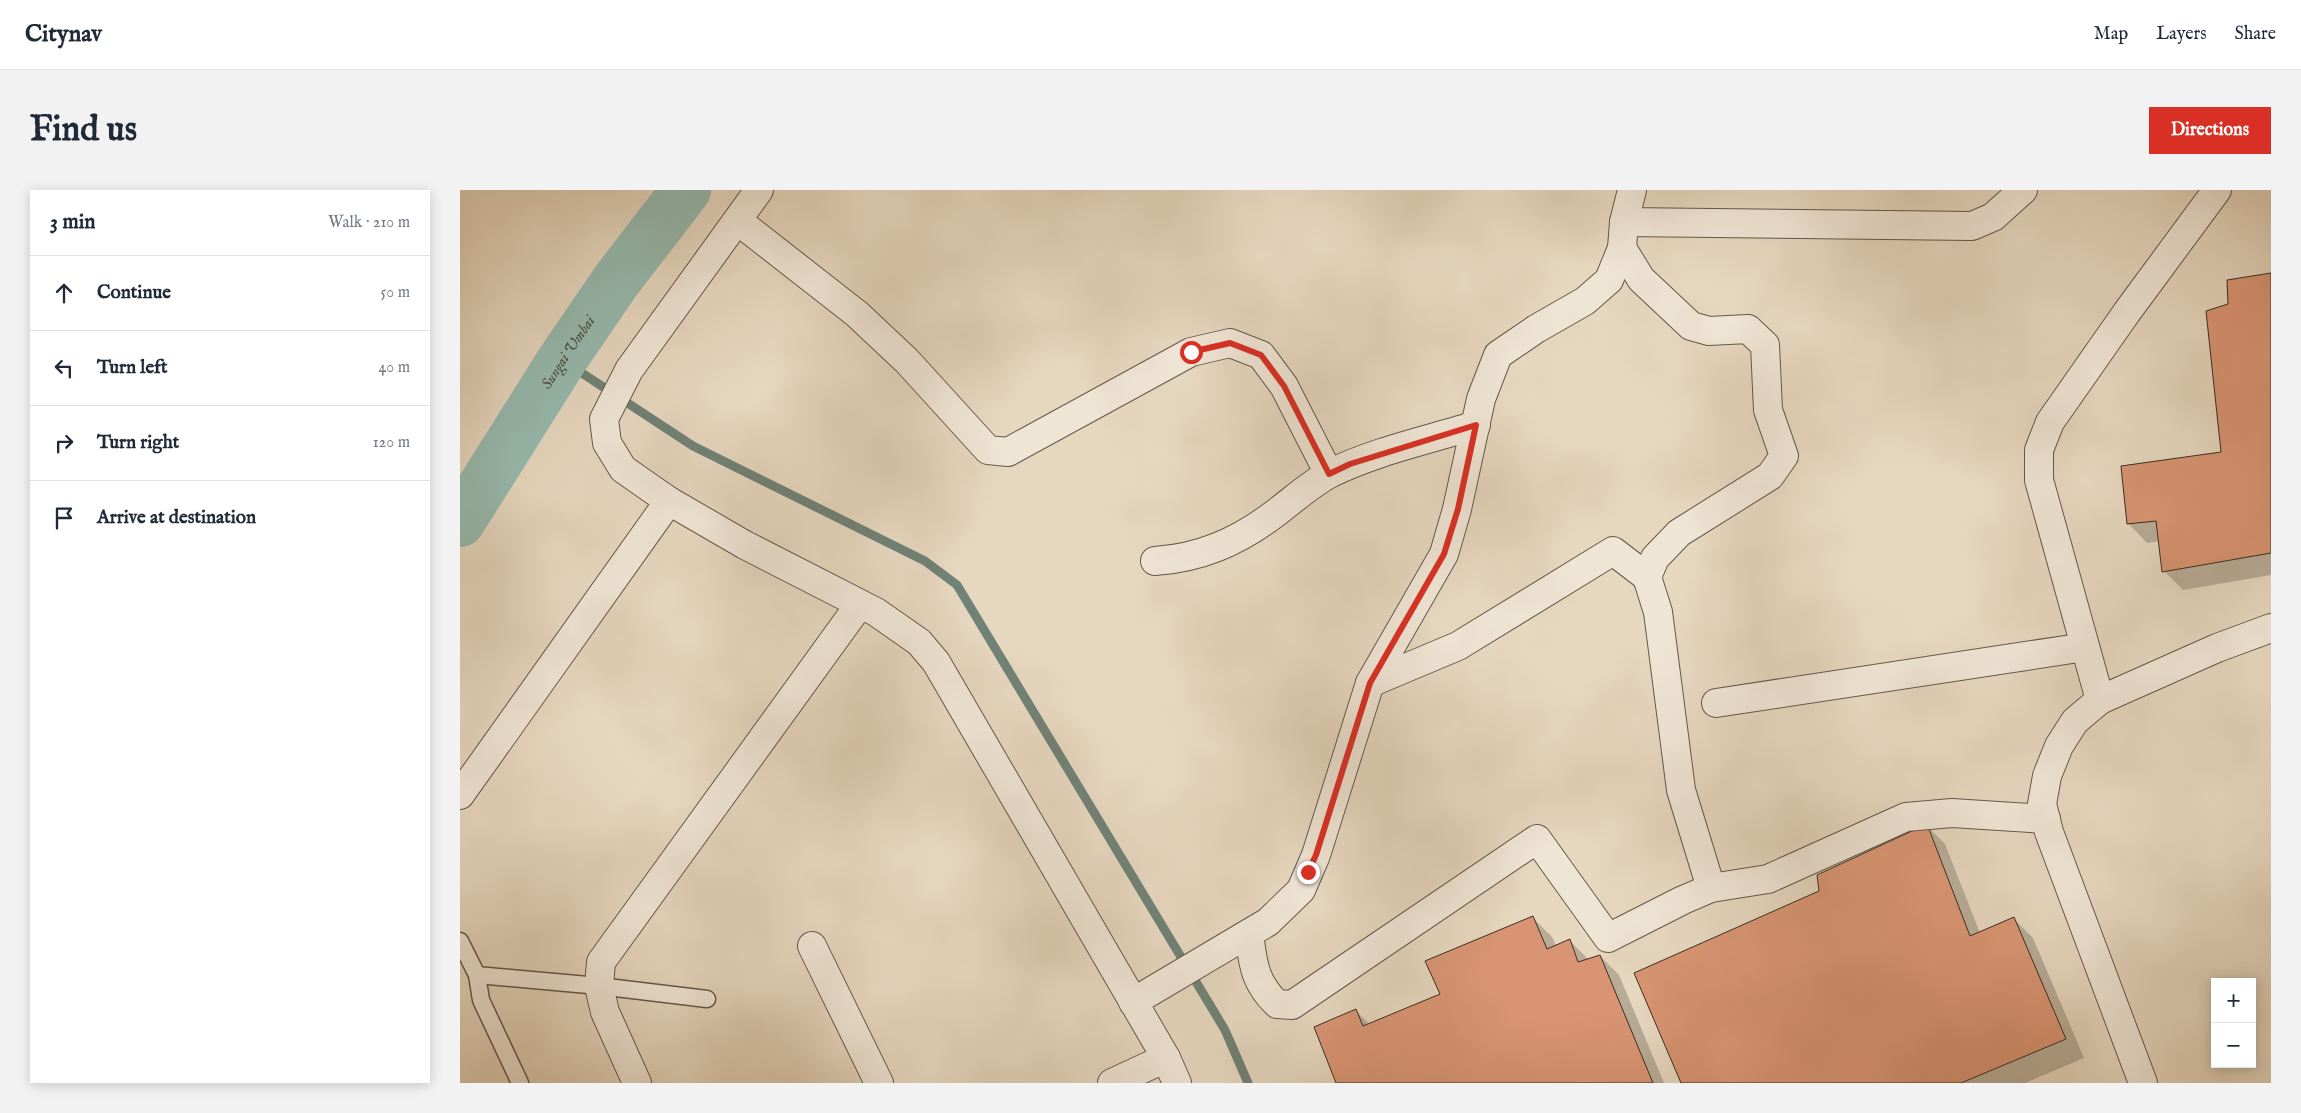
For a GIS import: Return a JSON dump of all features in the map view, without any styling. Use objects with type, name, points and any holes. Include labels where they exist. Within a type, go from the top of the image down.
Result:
[{"type":"street","points":[[759,190],[628,370],[604,419],[607,443],[623,469],[669,501],[745,545],[876,612],[919,642],[936,662],[1142,996],[1177,1083]]},
{"type":"street","points":[[1142,996],[1268,922],[1301,890],[1316,855],[1370,683],[1444,554],[1458,509],[1481,399],[1498,355],[1536,328],[1585,301],[1598,292],[1609,280],[1623,235],[1632,190]]},
{"type":"street","points":[[1623,235],[1972,226],[1993,217],[2023,190]]},
{"type":"street","points":[[2100,700],[2039,480],[2039,450],[2050,422],[2127,312],[2218,190]]},
{"type":"street","points":[[738,221],[857,314],[907,361],[988,450],[1008,452],[1191,352],[1230,343],[1261,355],[1284,386],[1329,474]]},
{"type":"street","points":[[1623,235],[1641,279],[1690,326],[1709,332],[1748,328],[1765,345],[1768,410],[1784,456],[1770,476],[1679,533],[1655,558],[1647,577]]},
{"type":"street","points":[[1155,561],[1179,560],[1222,547],[1272,516],[1329,474],[1350,464],[1476,425]]},
{"type":"street","points":[[460,796],[669,501]]},
{"type":"street","points":[[1370,683],[1458,646],[1613,551],[1647,577],[1658,612],[1681,790],[1711,888]]},
{"type":"street","points":[[637,1083],[605,1012],[599,986],[601,962],[860,604]]},
{"type":"street","points":[[2143,1083],[2046,820],[2042,804],[2046,776],[2059,746],[2075,721],[2100,700],[2216,648],[2271,628]]},
{"type":"street","points":[[1716,704],[2085,647]]},
{"type":"street","points":[[1240,939],[1254,966],[1263,991],[1277,1004],[1292,1005],[1537,839],[1608,938],[1682,900],[1711,888],[1768,879],[1906,817],[1952,813],[2046,820]]},
{"type":"street","points":[[812,946],[879,1083]]},
{"type":"street","points":[[1112,1083],[1166,1058]]},
{"type":"lane","points":[[460,941],[477,975],[481,1000],[520,1083]]},
{"type":"lane","points":[[477,975],[599,986],[706,999]]},
{"type":"building","points":[[2271,273],[2271,553],[2162,572],[2156,521],[2127,524],[2121,466],[2221,452],[2206,311],[2228,304],[2227,280]]},
{"type":"building","points":[[1927,824],[1970,936],[2014,917],[2066,1039],[1961,1083],[1681,1083],[1634,973],[1819,891],[1817,875]]},
{"type":"building","points":[[1533,916],[1547,949],[1570,939],[1578,962],[1600,955],[1653,1083],[1336,1083],[1314,1027],[1356,1009],[1363,1026],[1440,994],[1425,961]]},
{"type":"waterway","name":"Sungai Umbai","points":[[460,522],[562,360],[616,281],[686,190]]},
{"type":"waterway","points":[[562,360],[693,446],[925,561],[957,585],[1225,1030],[1248,1083]]},
{"type":"route","points":[[1191,352],[1230,343],[1261,355],[1284,386],[1329,474],[1350,464],[1476,425],[1458,509],[1444,554],[1370,683],[1316,855],[1308,872]]}]
